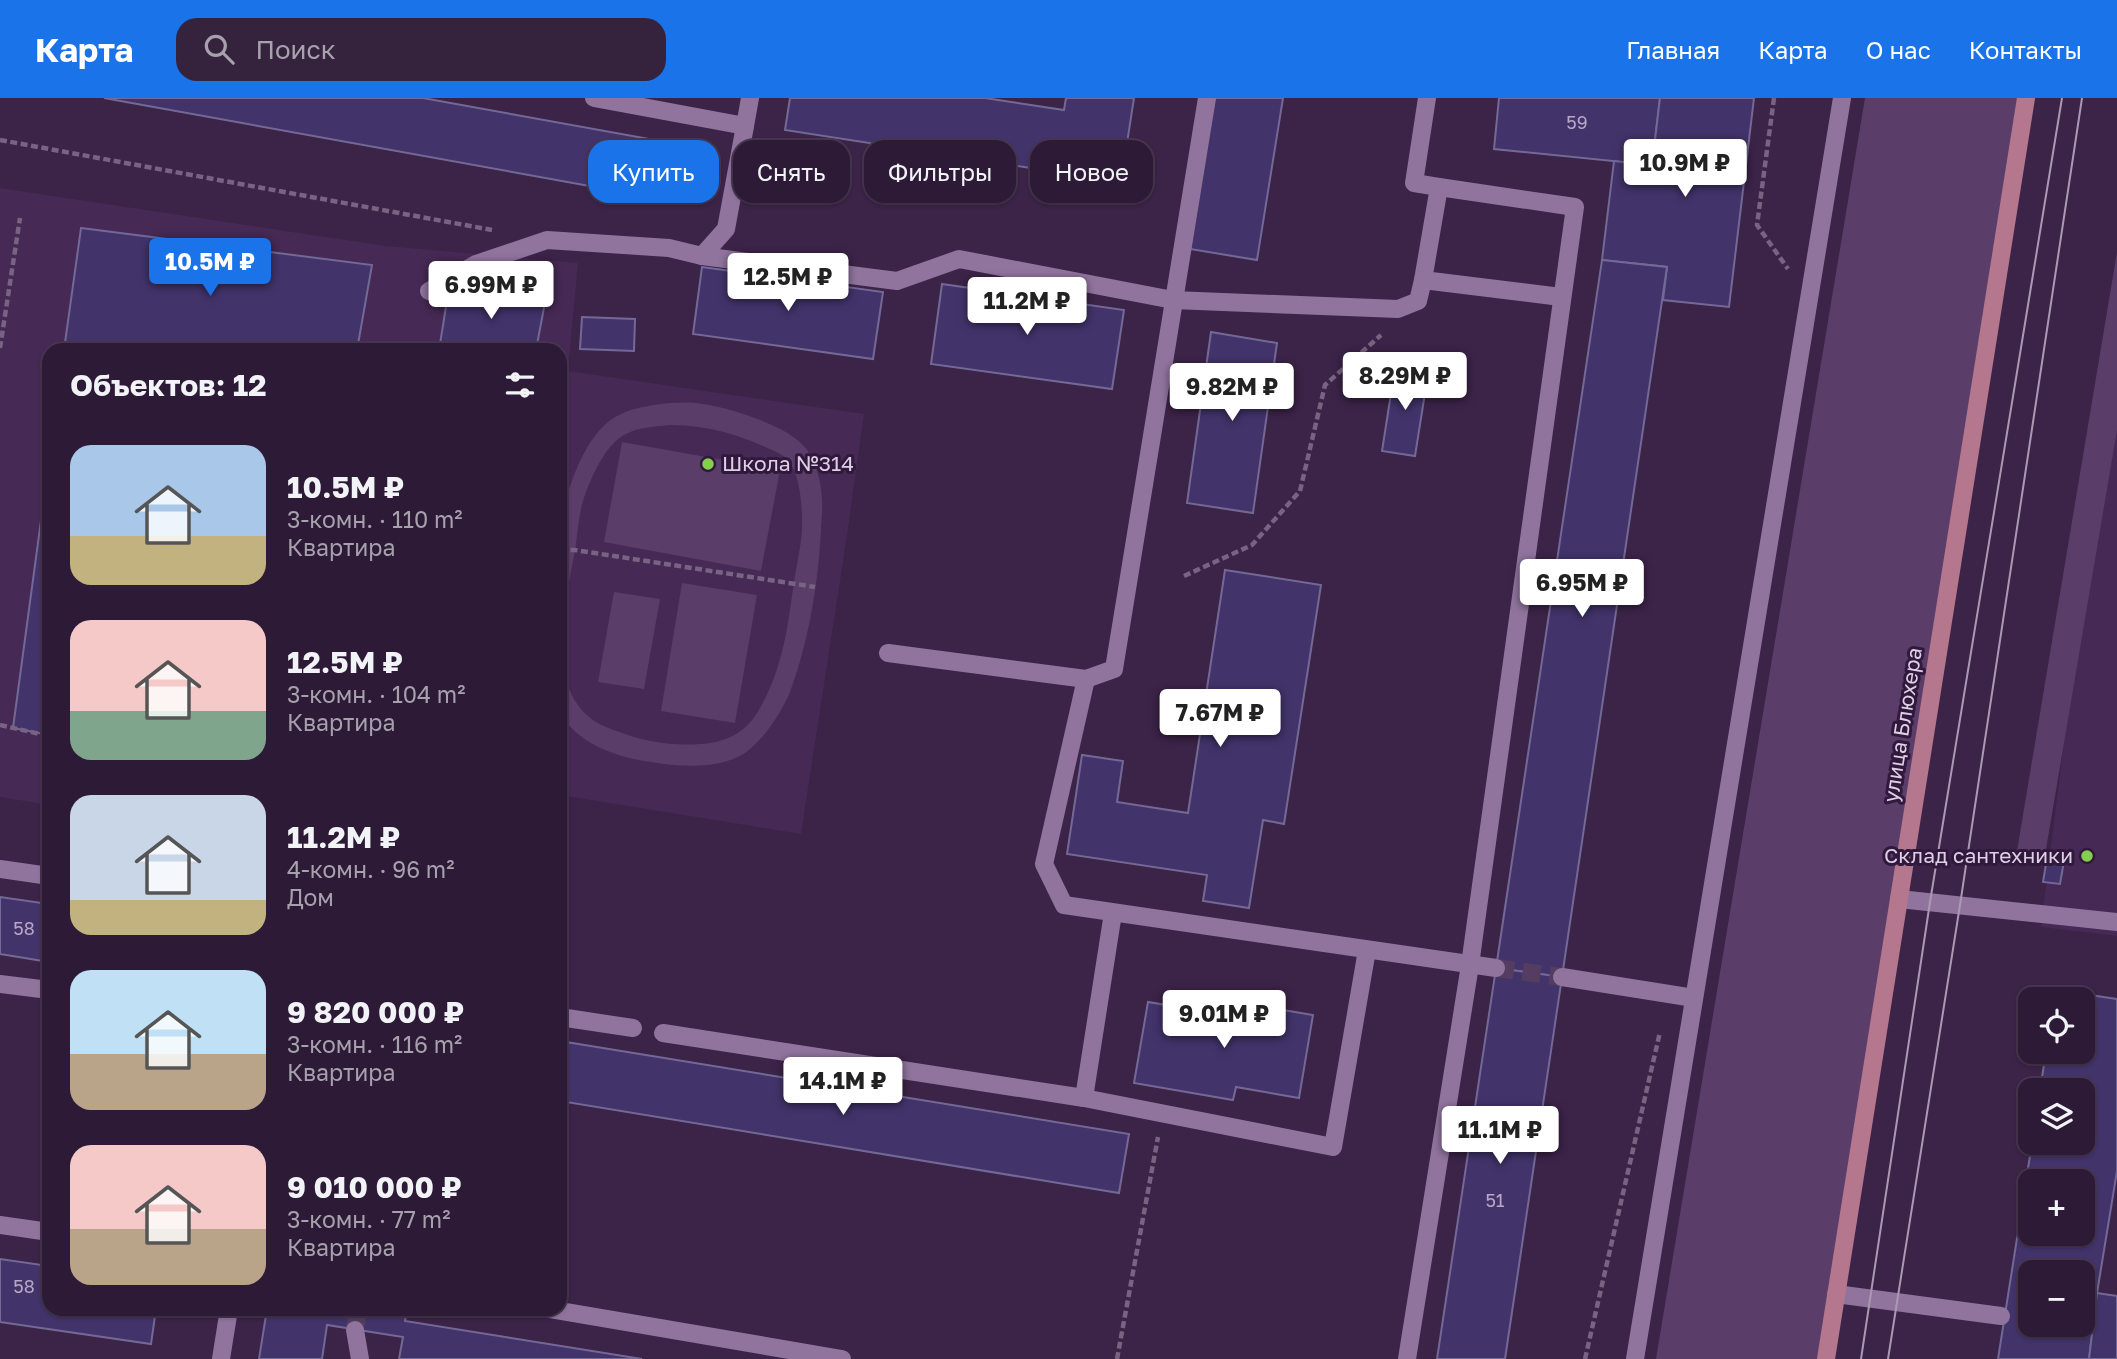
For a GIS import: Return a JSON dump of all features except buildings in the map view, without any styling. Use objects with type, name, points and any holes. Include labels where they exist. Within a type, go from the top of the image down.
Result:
[{"type":"main road","name":"улица Блюхера","points":[[1826,1359],[2026,98]]},
{"type":"lane","points":[[594,98],[745,126]]},
{"type":"lane","points":[[702,256],[726,229],[750,98]]},
{"type":"lane","points":[[888,653],[1086,679],[1114,669],[1207,98]]},
{"type":"lane","points":[[1407,1359],[1471,965],[1575,207],[1414,183],[1427,98]]},
{"type":"lane","points":[[1636,1359],[1842,98]]},
{"type":"lane","points":[[429,291],[476,264],[547,240],[669,248],[702,256],[897,281],[959,259],[1173,300],[1398,309],[1418,301],[1439,187]]},
{"type":"lane","points":[[1423,280],[1561,297]]},
{"type":"lane","points":[[1086,679],[1044,864],[1064,905],[1496,968]]},
{"type":"lane","points":[[0,869],[42,875]]},
{"type":"lane","points":[[1899,899],[2117,922]]},
{"type":"lane","points":[[1084,1098],[1113,913]]},
{"type":"lane","points":[[663,1033],[1084,1098],[1333,1147],[1367,950]]},
{"type":"lane","points":[[1562,977],[1695,998]]},
{"type":"lane","points":[[0,984],[42,989]]},
{"type":"lane","points":[[567,1018],[633,1028]]},
{"type":"lane","points":[[0,1226],[42,1231]]},
{"type":"lane","points":[[1836,1294],[2001,1317]]},
{"type":"lane","points":[[567,1312],[842,1359]]},
{"type":"lane","points":[[220,1359],[228,1316]]},
{"type":"lane","points":[[355,1330],[360,1359]]},
{"type":"path","points":[[1774,98],[1757,225],[1790,271]]},
{"type":"path","points":[[0,140],[492,230]]},
{"type":"path","points":[[0,348],[20,218]]},
{"type":"path","points":[[1184,576],[1252,545],[1300,491],[1325,385],[1418,301]]},
{"type":"path","points":[[567,550],[814,587]]},
{"type":"path","points":[[0,724],[42,734]]},
{"type":"path","points":[[1585,1359],[1668,994]]},
{"type":"path","points":[[1117,1359],[1163,1112]]},
{"type":"shaded area","points":[[1865,98],[2026,98],[1826,1359],[1656,1359]]},
{"type":"shaded area","name":"Школа №314","points":[[0,188],[386,246],[578,263],[568,371],[864,414],[801,834],[567,796],[567,343],[42,343],[42,804],[0,797]]},
{"type":"shaded area","points":[[2117,252],[2117,430],[2044,861],[2016,857]]},
{"type":"shaded area","points":[[2117,313],[2117,936],[2041,927]]},
{"type":"shaded area","points":[[693,403],[722,408],[768,423],[803,445],[817,470],[820,485],[822,511],[815,592],[802,653],[790,692],[775,719],[754,745],[738,757],[716,764],[667,764],[619,755],[586,740],[567,723],[567,682],[575,701],[589,717],[622,733],[670,744],[717,742],[733,736],[752,720],[766,697],[786,635],[802,533],[800,495],[794,470],[786,458],[769,448],[707,428],[671,425],[650,427],[629,432],[611,446],[586,492],[567,592],[567,496],[580,460],[608,422],[621,414],[645,407]]},
{"type":"shaded area","points":[[622,442],[780,470],[761,571],[604,542]]},
{"type":"shaded area","points":[[682,583],[757,595],[735,723],[661,711]]},
{"type":"shaded area","points":[[614,592],[660,599],[644,689],[598,682]]},
{"type":"tunnel","points":[[1496,968],[1562,977]]},
{"type":"tunnel","points":[[355,1330],[357,1316]]},
{"type":"tram line","points":[[1861,1359],[1930,902],[2062,98]]},
{"type":"tram line","points":[[1888,1359],[1960,905],[2082,98]]},
{"type":"place","name":"Школа №314","points":[[708,464]]},
{"type":"place","name":"Склад сантехники","points":[[2087,856]]}]
